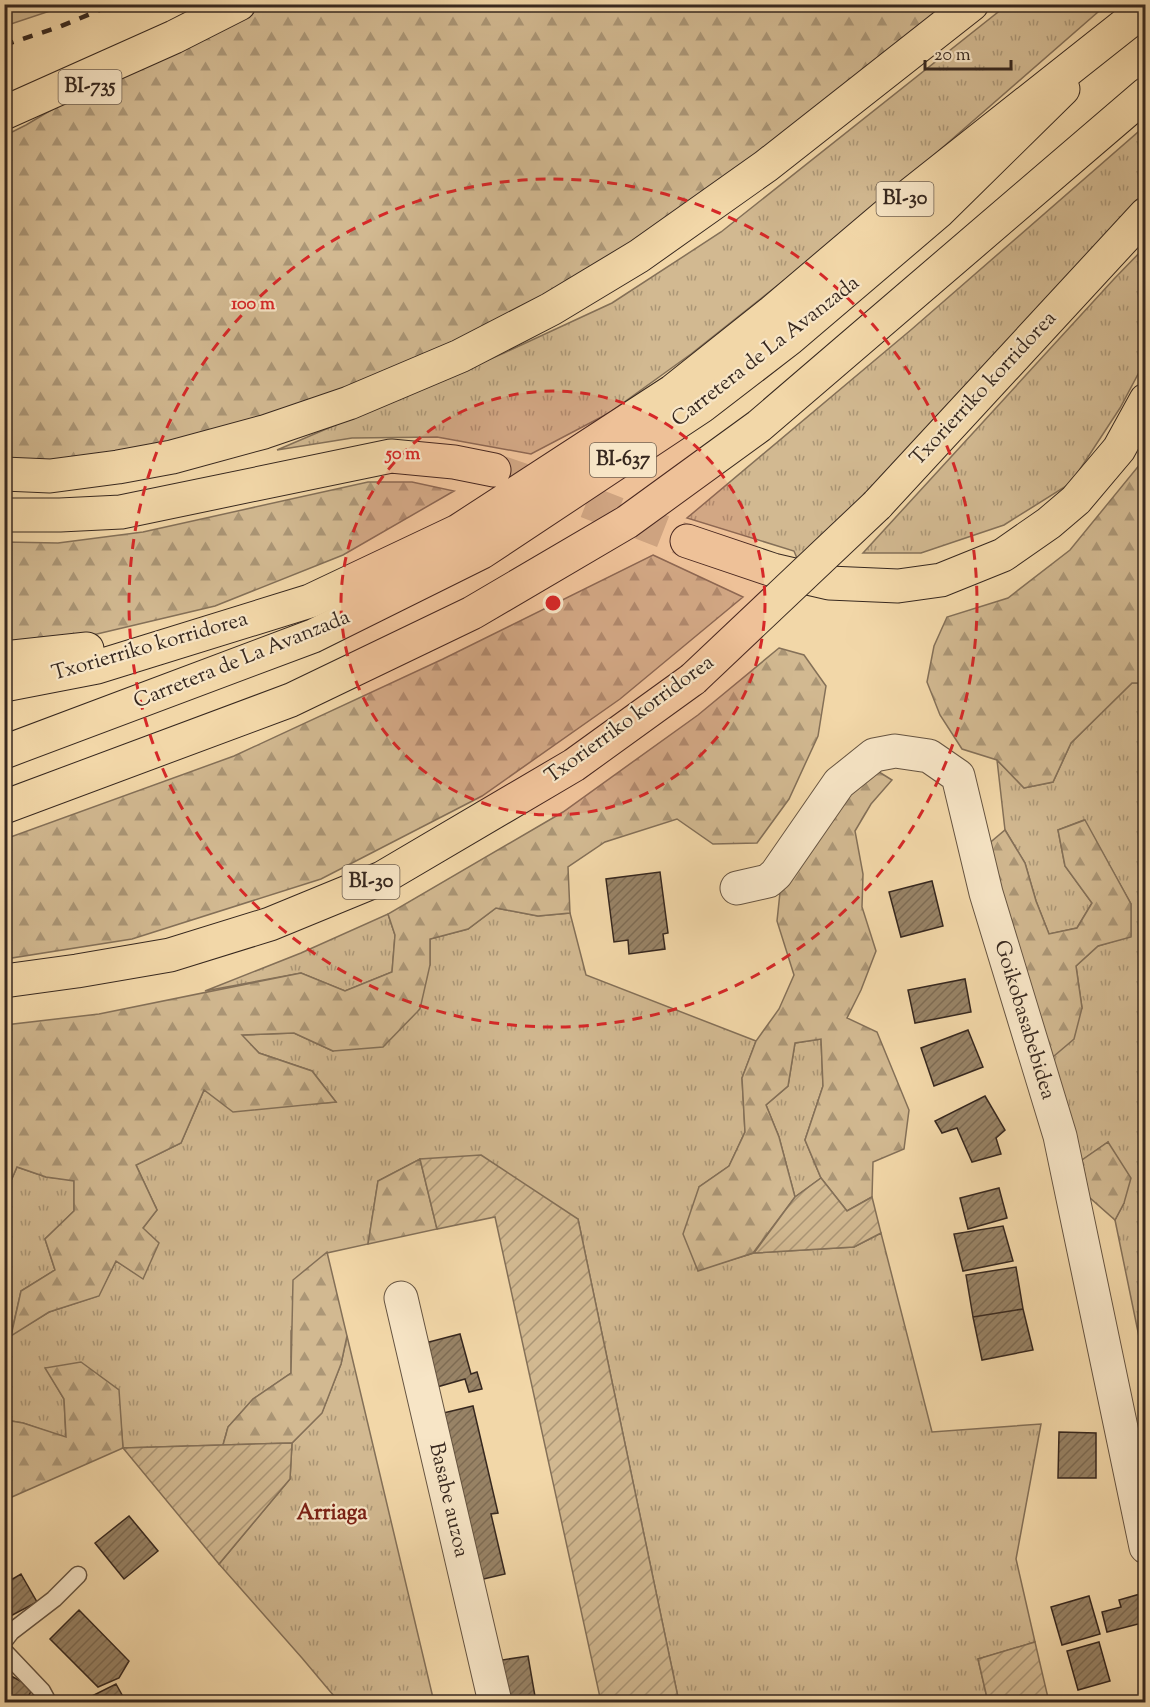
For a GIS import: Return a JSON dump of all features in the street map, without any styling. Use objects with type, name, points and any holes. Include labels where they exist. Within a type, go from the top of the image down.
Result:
[{"type":"main road","name":"BI-735","points":[[4,113],[174,37],[239,4]]},
{"type":"main road","points":[[4,474],[50,476],[172,457],[264,432],[349,403],[460,356],[551,309],[639,256],[766,166],[972,4]]},
{"type":"main road","name":"Txorierriko korridorea","points":[[4,685],[97,667],[310,601],[458,531],[673,391],[771,313],[910,195],[1144,10]]},
{"type":"main road","name":"Carretera de La Avanzada","points":[[4,752],[314,636],[482,552],[595,479],[719,393],[789,339],[938,212],[1144,10]]},
{"type":"main road","name":"BI-735","points":[[4,135],[26,125],[174,37]]},
{"type":"main road","name":"BI-637","points":[[4,807],[291,700],[472,613],[627,522],[759,426],[1146,94]]},
{"type":"main road","name":"Txorierriko korridorea","points":[[4,981],[170,955],[270,924],[382,878],[574,765],[693,679],[878,505],[1146,214]]},
{"type":"main road","points":[[687,541],[773,570],[829,583],[898,586],[941,580],[1003,555],[1049,523],[1076,500],[1119,449],[1146,400]]},
{"type":"main road","points":[[4,515],[121,512],[391,456],[454,462],[494,470]]},
{"type":"main road","points":[[4,658],[202,634]]},
{"type":"street","name":"Goikobasabebidea","points":[[737,888],[768,881],[776,874],[839,783],[874,755],[895,751],[929,756],[958,776],[986,893],[1060,1136],[1146,1547]]},
{"type":"street","name":"Basabe auzoa","points":[[401,1298],[495,1702]]},
{"type":"lane","points":[[4,1641],[11,1632],[54,1599],[78,1575]]},
{"type":"lane","points":[[4,1651],[42,1691],[48,1702]]},
{"type":"green space","points":[[5,4],[68,4],[68,5],[5,26]]},
{"type":"green space","points":[[239,5],[972,5],[639,256],[264,432],[5,474],[4,136],[174,37]]},
{"type":"green space","points":[[1007,5],[1106,5],[849,229],[691,354],[609,413],[531,454],[437,437],[352,438],[277,450],[504,353],[612,303],[721,232]]},
{"type":"green space","points":[[1145,126],[1145,191],[804,575],[794,551],[687,518],[912,329]]},
{"type":"green space","points":[[1145,247],[1145,361],[1120,408],[1071,483],[1004,525],[921,553],[863,553],[1114,279]]},
{"type":"green space","points":[[1145,458],[1145,683],[1132,683],[1071,743],[1053,782],[1024,788],[997,760],[962,749],[940,715],[927,682],[934,646],[947,617],[1008,598],[1070,550]]},
{"type":"green space","points":[[368,482],[412,482],[454,491],[343,555],[215,606],[59,643],[5,646],[5,542],[58,543],[143,532]]},
{"type":"green space","points":[[653,555],[743,597],[620,699],[482,796],[321,879],[132,939],[5,959],[5,839],[234,756],[443,659]]},
{"type":"green space","points":[[779,648],[804,655],[826,686],[818,736],[789,799],[757,843],[713,844],[677,819],[605,842],[568,867],[570,913],[538,916],[496,908],[468,929],[430,939],[430,965],[420,1009],[383,1047],[333,1051],[294,1033],[242,1035],[259,1053],[312,1071],[336,1102],[233,1112],[204,1090],[181,1143],[136,1165],[157,1210],[143,1228],[159,1243],[143,1279],[116,1261],[99,1296],[49,1312],[11,1336],[21,1291],[55,1270],[45,1239],[74,1211],[74,1181],[46,1177],[17,1167],[5,1191],[5,1025],[99,1014],[301,973],[345,991],[392,972],[395,935],[388,914],[563,812],[698,715]]},
{"type":"green space","points":[[1132,683],[1145,683],[1145,1366],[1115,1220],[1124,1203],[1108,1142],[1082,1160],[1047,1062],[1082,1008],[1076,966],[1098,946],[1131,936],[1131,904],[1084,820],[1058,830],[1065,866],[1092,903],[1077,928],[1049,934],[1025,863],[1005,830],[997,760],[1024,788],[1053,782],[1071,743]]},
{"type":"green space","points":[[871,767],[892,780],[871,804],[855,831],[863,874],[862,907],[876,951],[847,1018],[877,1032],[909,1110],[904,1149],[873,1162],[872,1197],[847,1211],[821,1178],[805,1140],[823,1086],[821,1039],[795,1043],[788,1086],[766,1105],[779,1137],[795,1197],[753,1253],[698,1271],[683,1234],[699,1187],[729,1166],[745,1132],[742,1078],[756,1041],[779,1009],[794,975],[777,921],[781,883]]},
{"type":"green space","points":[[1085,820],[1131,904],[1131,937],[1098,946],[1076,966],[1082,1008],[1074,1039],[1047,1062],[986,846],[1005,830],[1025,863],[1049,934],[1077,928],[1092,903],[1065,866],[1058,830]]},
{"type":"green space","points":[[496,908],[538,916],[570,913],[586,975],[756,1041],[742,1078],[745,1132],[729,1166],[699,1187],[698,1270],[754,1253],[854,1247],[881,1233],[932,1432],[1041,1424],[1016,1559],[1035,1642],[978,1659],[988,1702],[679,1702],[578,1219],[420,1159],[378,1181],[368,1244],[327,1253],[291,1331],[291,1373],[253,1399],[228,1427],[223,1445],[123,1448],[118,1390],[46,1368],[64,1399],[66,1438],[23,1423],[5,1420],[4,1191],[7,1190],[17,1167],[46,1177],[74,1180],[74,1211],[45,1239],[55,1270],[21,1291],[11,1335],[49,1312],[98,1296],[116,1261],[143,1278],[143,1228],[157,1210],[136,1165],[181,1143],[204,1090],[285,1106],[336,1102],[312,1071],[259,1053],[241,1035],[294,1033],[333,1051],[430,965],[430,939],[468,929]]},
{"type":"green space","points":[[388,914],[395,935],[392,972],[345,991],[301,973],[205,991],[301,953]]},
{"type":"green space","points":[[821,1039],[823,1086],[805,1140],[821,1178],[795,1197],[779,1137],[766,1105],[788,1086],[795,1043]]},
{"type":"green space","points":[[1108,1142],[1131,1178],[1124,1203],[1115,1220],[1089,1197],[1082,1160]]},
{"type":"green space","points":[[481,1155],[578,1219],[679,1702],[601,1702],[495,1217],[437,1229],[420,1159]]},
{"type":"green space","points":[[420,1159],[437,1229],[368,1244],[378,1181]]},
{"type":"green space","points":[[821,1178],[847,1211],[872,1197],[881,1233],[854,1247],[754,1253],[795,1197]]},
{"type":"green space","points":[[327,1252],[347,1336],[341,1364],[322,1413],[292,1443],[223,1445],[228,1427],[253,1399],[291,1373],[293,1280]]},
{"type":"green space","points":[[347,1336],[434,1702],[339,1702],[219,1564],[290,1479],[292,1443],[322,1412],[341,1364]]},
{"type":"green space","points":[[81,1362],[119,1390],[123,1448],[5,1500],[5,1420],[23,1423],[66,1437],[64,1399],[45,1368]]},
{"type":"green space","points":[[292,1443],[290,1479],[219,1564],[123,1448]]},
{"type":"green space","points":[[1035,1642],[1049,1702],[988,1702],[978,1659]]},
{"type":"building","points":[[660,872],[668,933],[663,934],[665,949],[629,954],[628,940],[614,942],[606,879]]},
{"type":"building","points":[[932,881],[943,926],[901,937],[889,892]]},
{"type":"building","points":[[965,979],[971,1012],[915,1023],[908,990]]},
{"type":"building","points":[[968,1030],[983,1067],[934,1086],[921,1048]]},
{"type":"building","points":[[985,1096],[1005,1130],[996,1138],[1001,1154],[972,1162],[957,1128],[942,1133],[935,1121]]},
{"type":"building","points":[[999,1188],[1007,1218],[968,1229],[960,1198]]},
{"type":"building","points":[[1003,1226],[1013,1261],[963,1271],[954,1234]]},
{"type":"building","points":[[1016,1267],[1023,1309],[973,1317],[966,1275]]},
{"type":"building","points":[[1023,1309],[1033,1350],[982,1360],[973,1317]]},
{"type":"building","points":[[460,1334],[471,1374],[477,1372],[482,1389],[469,1392],[465,1379],[437,1387],[425,1343]]},
{"type":"building","points":[[473,1406],[498,1513],[491,1514],[505,1574],[479,1580],[439,1414]]},
{"type":"building","points":[[1059,1432],[1096,1433],[1096,1478],[1058,1478]]},
{"type":"building","points":[[129,1516],[158,1551],[124,1579],[95,1543]]},
{"type":"building","points":[[21,1574],[37,1602],[5,1619],[4,1584]]},
{"type":"building","points":[[1140,1594],[1146,1622],[1107,1632],[1102,1612],[1121,1607],[1119,1600]]},
{"type":"building","points":[[1089,1596],[1100,1634],[1062,1645],[1051,1607]]},
{"type":"building","points":[[79,1610],[129,1661],[119,1678],[98,1687],[50,1639]]},
{"type":"building","points":[[1099,1642],[1110,1681],[1078,1690],[1067,1651]]},
{"type":"building","points":[[528,1656],[536,1702],[503,1702],[496,1661]]},
{"type":"building","points":[[4,1672],[33,1688],[25,1702],[4,1702]]},
{"type":"building","points":[[116,1684],[126,1702],[80,1702]]},
{"type":"tunnel","points":[[494,470],[585,501],[687,541]]},
{"type":"railway","points":[[4,45],[59,27],[114,4]]},
{"type":"district","name":"Arriaga","points":[[332,1514]]}]
